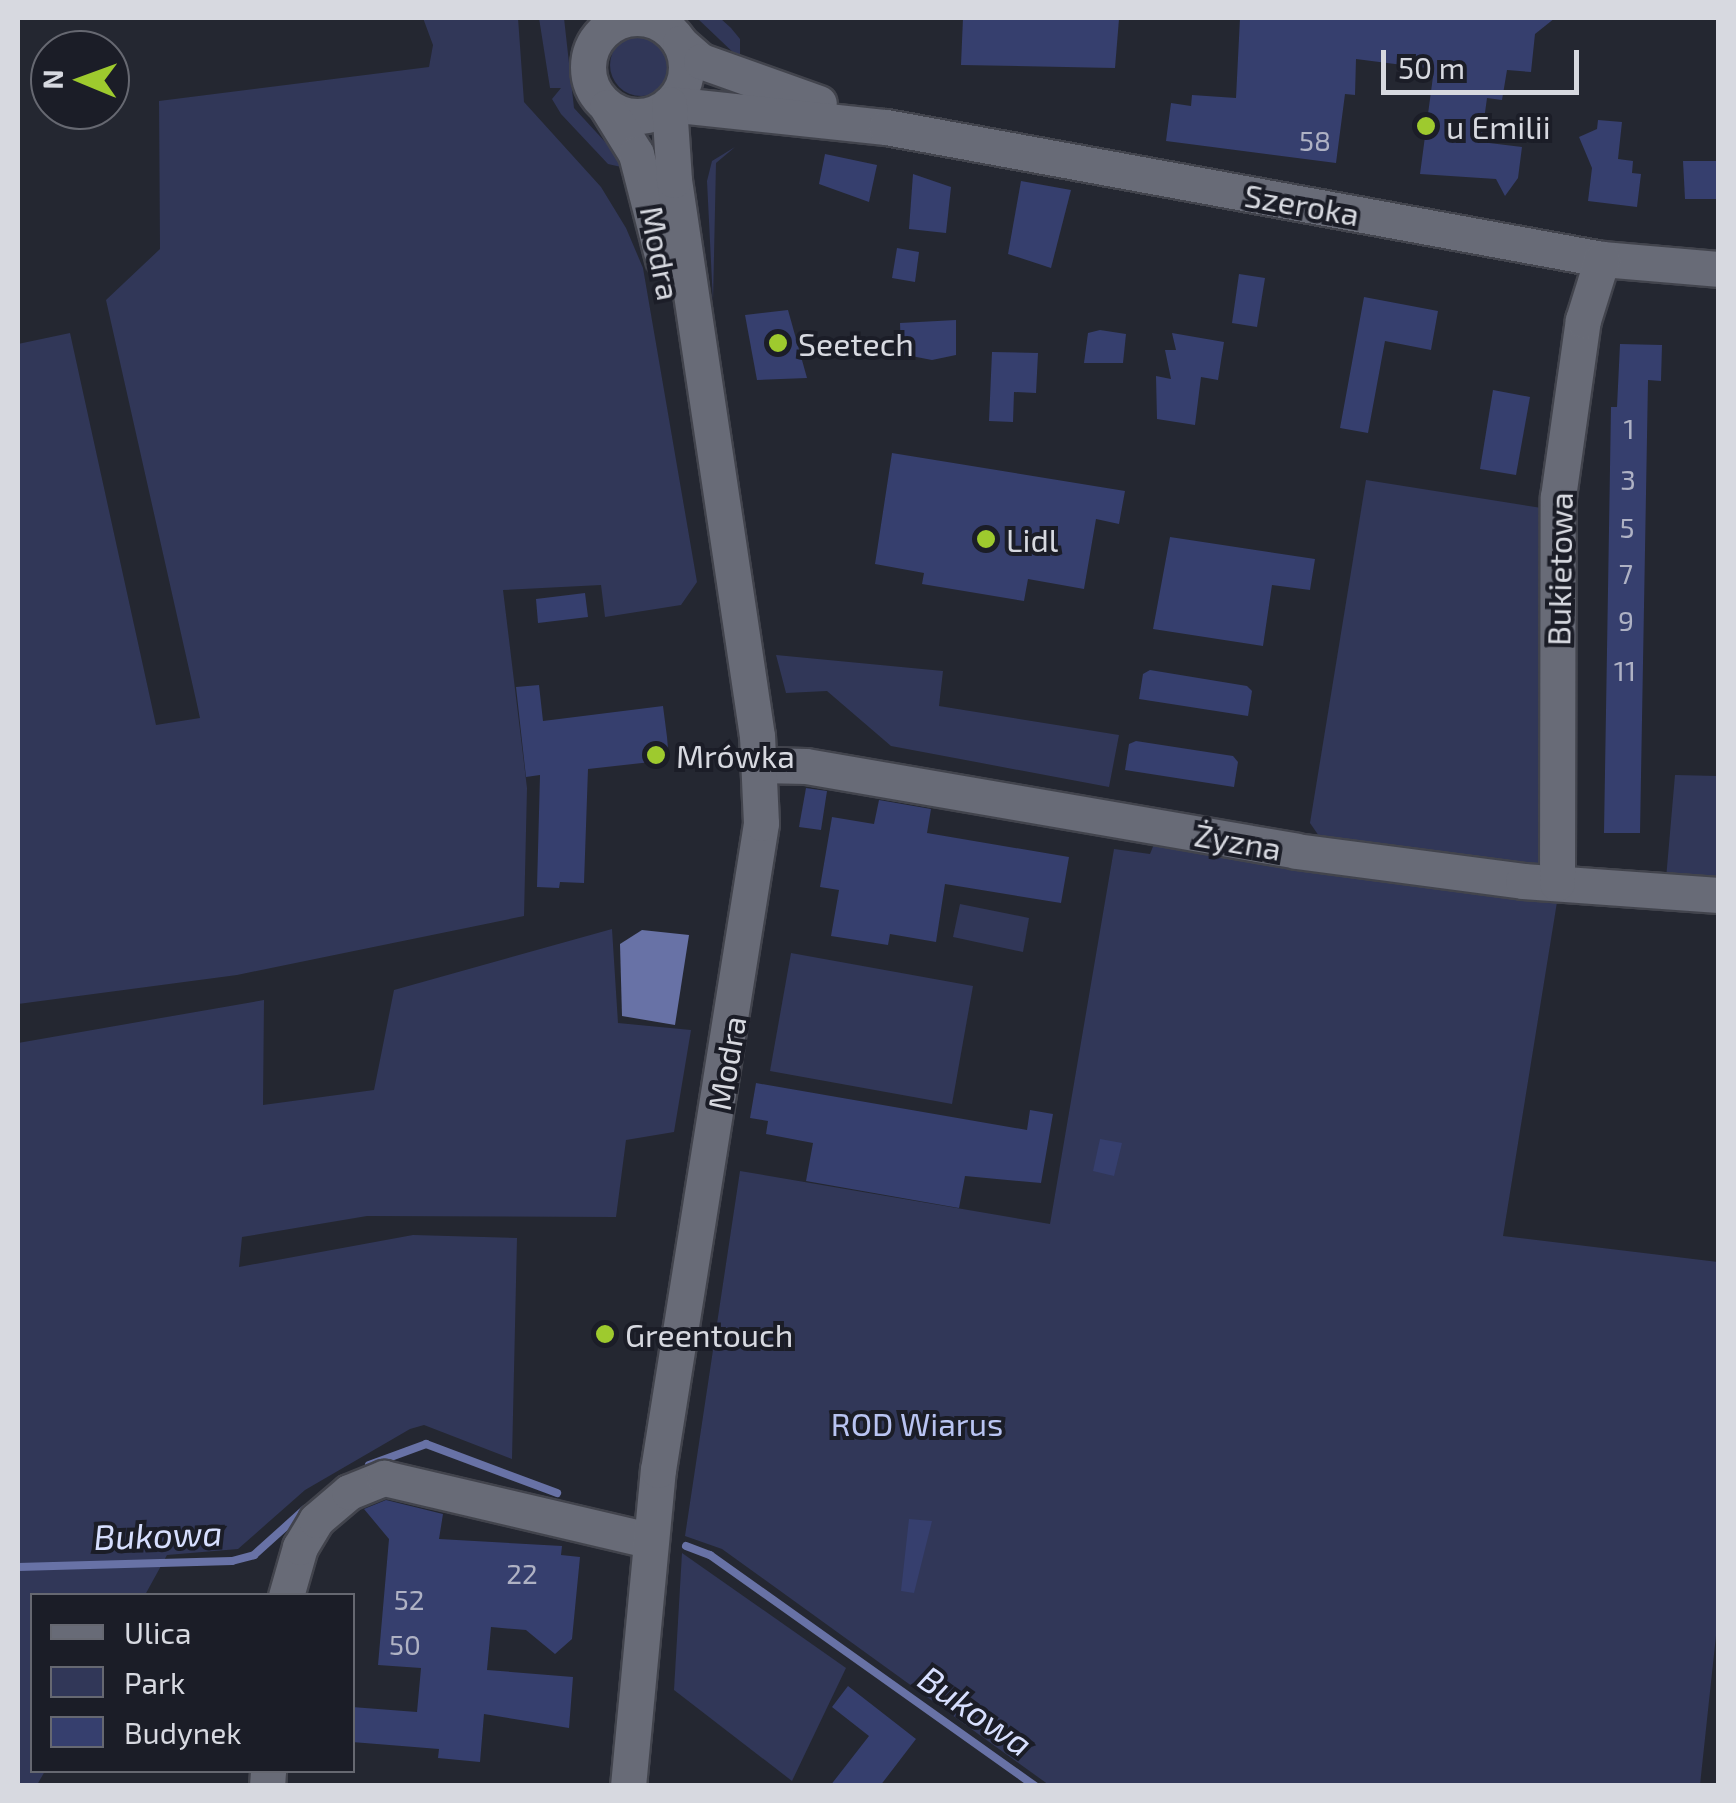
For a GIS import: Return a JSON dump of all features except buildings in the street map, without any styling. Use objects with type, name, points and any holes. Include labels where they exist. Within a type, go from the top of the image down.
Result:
[{"type":"street","points":[[640,18],[666,28],[680,44],[685,78],[669,104],[640,117],[607,107],[588,78],[588,32],[640,18]]},
{"type":"street","name":"Szeroka","points":[[680,44],[704,62],[886,127]]},
{"type":"street","name":"Szeroka","points":[[669,104],[886,127],[1602,260],[1718,268]]},
{"type":"street","name":"Modra","points":[[628,1786],[650,1540],[758,870],[760,766],[672,168],[669,104]]},
{"type":"street","name":"Modra","points":[[607,107],[629,138],[649,194],[691,422],[732,584]]},
{"type":"street","name":"Bukietowa","points":[[1557,883],[1558,497],[1583,320],[1602,260]]},
{"type":"street","name":"Żyzna","points":[[760,766],[806,766],[1296,851],[1557,883],[1718,895]]},
{"type":"street","points":[[287,1593],[300,1547],[316,1520],[349,1492],[384,1478],[650,1540]]},
{"type":"green space","points":[[423,18],[518,18],[524,102],[601,187],[626,228],[643,268],[697,582],[681,605],[605,617],[601,585],[503,590],[527,788],[524,916],[237,975],[18,1004],[18,344],[70,333],[156,725],[200,718],[106,300],[160,249],[159,101],[429,67],[433,45]]},
{"type":"green space","points":[[539,18],[564,18],[574,108],[630,169],[608,164],[561,114],[552,99],[561,88],[550,88]]},
{"type":"green space","points":[[697,18],[720,18],[731,28],[740,39],[740,59]]},
{"type":"green space","points":[[641,34],[663,43],[672,65],[663,87],[641,96],[619,87],[610,65],[619,43]]},
{"type":"green space","points":[[735,147],[716,163],[713,302],[707,181],[712,161]]},
{"type":"green space","points":[[1366,480],[1548,509],[1548,871],[1321,839],[1310,823]]},
{"type":"green space","points":[[776,655],[943,671],[939,706],[1119,735],[1109,787],[891,746],[827,691],[786,693]]},
{"type":"green space","points":[[1675,775],[1718,776],[1718,883],[1666,879]]},
{"type":"green space","name":"ROD Wiarus","points":[[1154,844],[1557,902],[1503,1236],[1718,1262],[1718,1617],[1700,1785],[1049,1785],[722,1549],[685,1536],[740,1171],[1050,1224],[1114,849],[1150,854]]},
{"type":"green space","points":[[960,904],[1029,918],[1023,952],[953,937]]},
{"type":"green space","points":[[612,929],[618,1023],[691,1030],[674,1132],[626,1140],[616,1217],[367,1216],[242,1237],[239,1267],[413,1235],[517,1238],[512,1459],[424,1425],[410,1429],[305,1490],[238,1549],[167,1555],[146,1593],[30,1593],[30,1773],[44,1773],[37,1785],[18,1785],[18,1043],[264,1000],[263,1105],[374,1090],[394,990]]},
{"type":"green space","points":[[791,953],[973,986],[952,1104],[770,1071]]},
{"type":"green space","points":[[682,1553],[846,1668],[792,1781],[674,1690]]},
{"type":"shaded area","points":[[642,930],[689,935],[675,1025],[622,1016],[620,944]]},
{"type":"waterway","name":"Bukowa","points":[[369,1465],[426,1444],[557,1493]]},
{"type":"waterway","name":"Bukowa","points":[[18,1567],[232,1561],[254,1555],[305,1509]]},
{"type":"waterway","name":"Bukowa","points":[[686,1546],[710,1555],[1035,1786]]},
{"type":"place","name":"u Emilii","points":[[1426,126]]},
{"type":"place","name":"Seetech","points":[[778,343]]},
{"type":"place","name":"Lidl","points":[[986,539]]},
{"type":"place","name":"Mrówka","points":[[656,755]]},
{"type":"place","name":"Greentouch","points":[[605,1334]]}]
